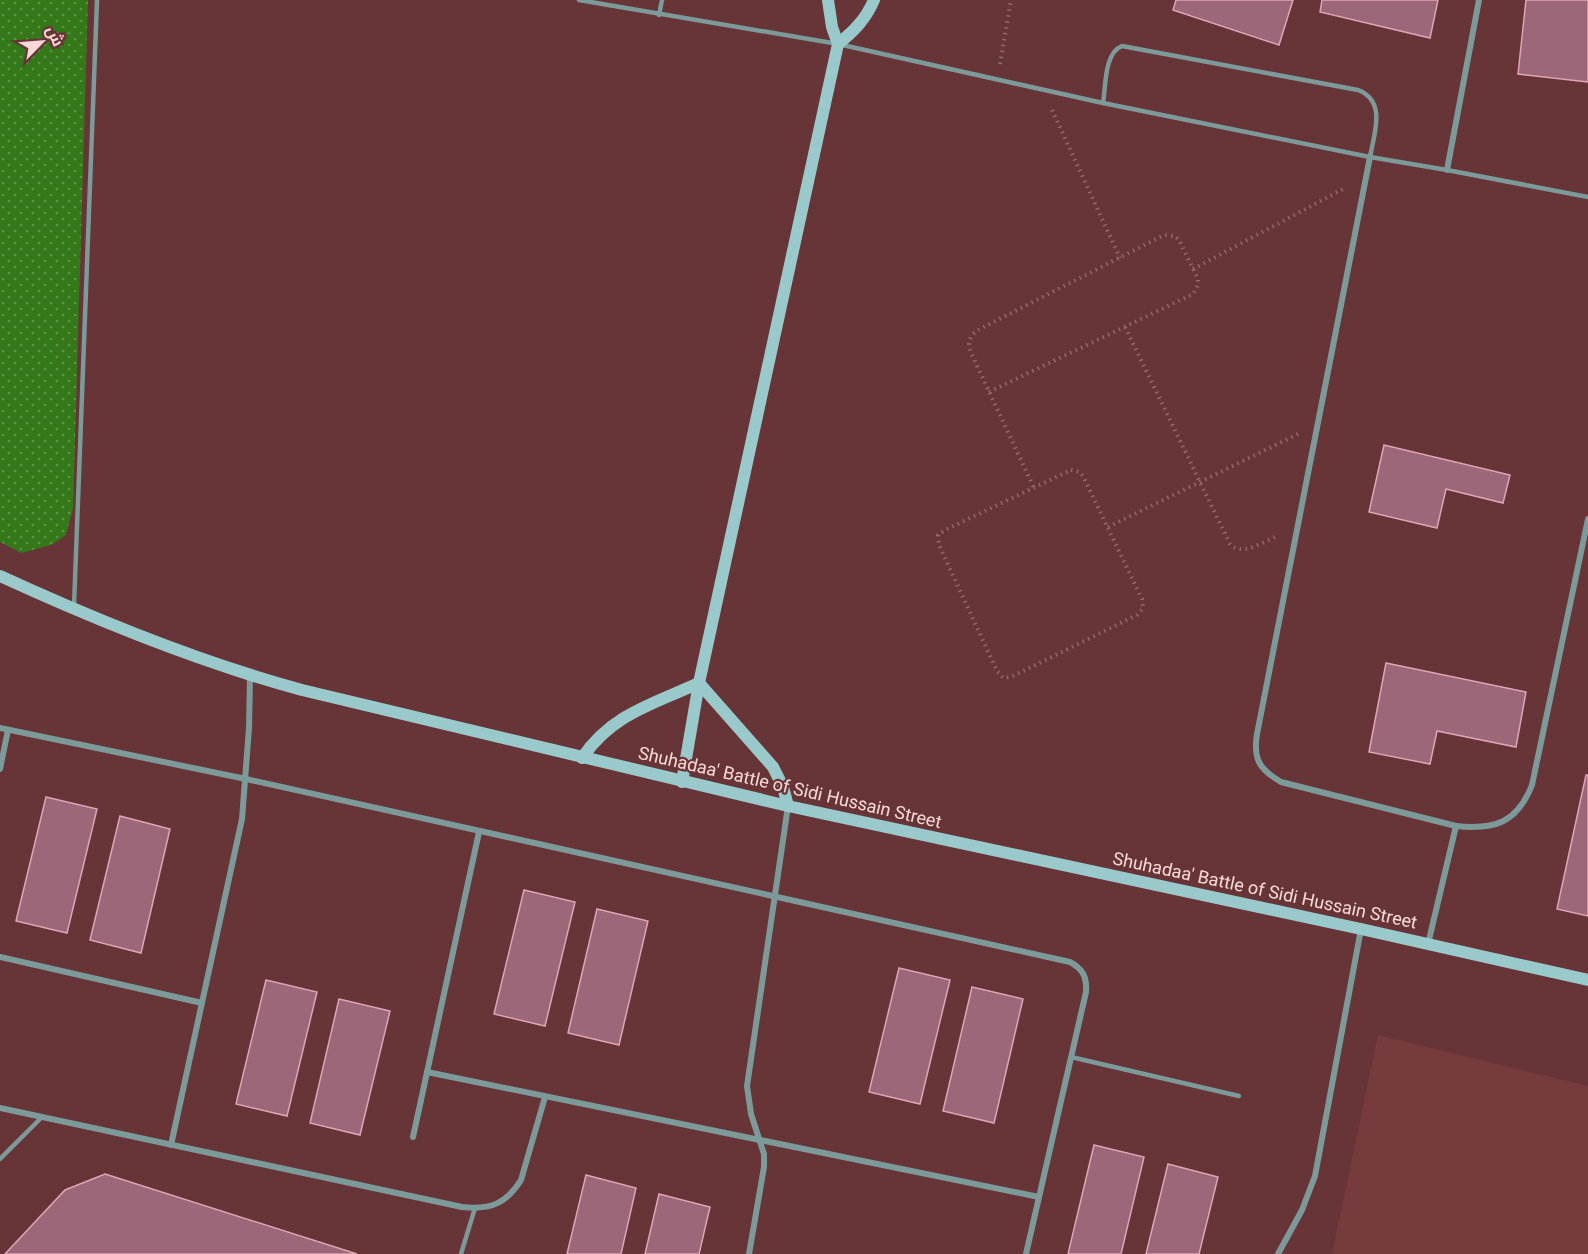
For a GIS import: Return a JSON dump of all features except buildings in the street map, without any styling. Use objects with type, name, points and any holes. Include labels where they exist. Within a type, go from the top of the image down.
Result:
[{"type":"main road","points":[[682,782],[699,683],[838,44],[828,0]]},
{"type":"main road","points":[[838,44],[853,33],[863,21],[874,0]]},
{"type":"main road","name":"Shuhadaa' Battle of Sidi Hussain Street","points":[[0,576],[130,633],[250,676],[682,782],[1588,980]]},
{"type":"main road","points":[[582,758],[593,742],[622,717],[699,683]]},
{"type":"main road","points":[[699,683],[773,767],[783,787],[788,806]]},
{"type":"street","points":[[1446,170],[1479,0]]},
{"type":"street","points":[[1370,157],[1257,734],[1255,748],[1259,763],[1268,775],[1281,782],[1456,826],[1477,828],[1492,826],[1518,811],[1527,799],[1532,785],[1588,519]]},
{"type":"street","points":[[171,1145],[242,819],[250,676]]},
{"type":"street","points":[[0,728],[246,779],[1076,965],[1086,977],[1087,984],[1026,1254]]},
{"type":"street","points":[[0,769],[8,730]]},
{"type":"street","points":[[749,1254],[764,1167],[761,1141],[751,1114],[747,1086],[788,806]]},
{"type":"street","points":[[1428,944],[1456,826]]},
{"type":"street","points":[[413,1137],[478,832]]},
{"type":"street","points":[[1278,1254],[1302,1210],[1315,1176],[1361,929]]},
{"type":"street","points":[[0,957],[202,1003]]},
{"type":"street","points":[[427,1072],[1039,1197]]},
{"type":"street","points":[[0,1108],[475,1208],[501,1202],[509,1197],[521,1180],[545,1097]]},
{"type":"lane","points":[[74,610],[97,0]]},
{"type":"lane","points":[[579,0],[838,44],[1103,103],[1370,157],[1588,197]]},
{"type":"lane","points":[[659,15],[662,0]]},
{"type":"lane","points":[[1103,103],[1110,56],[1116,48],[1122,46],[1358,90],[1371,98],[1377,113],[1370,157]]},
{"type":"lane","points":[[1071,1057],[1239,1096]]},
{"type":"lane","points":[[0,1159],[42,1117]]},
{"type":"lane","points":[[461,1254],[475,1208]]},
{"type":"path","points":[[997,79],[1011,0]]},
{"type":"path","points":[[1043,90],[1120,258]]},
{"type":"path","points":[[1193,269],[1366,176]]},
{"type":"path","points":[[989,392],[1192,294],[1198,285],[1179,240],[1170,235],[1164,235],[973,333],[969,339],[968,347],[989,392],[1034,488]]},
{"type":"path","points":[[1125,327],[1230,544],[1234,548],[1244,549],[1298,527]]},
{"type":"path","points":[[1108,527],[1318,424]]},
{"type":"path","points":[[1071,470],[1080,472],[1108,527],[1144,603],[1141,612],[1011,677],[1003,678],[997,671],[937,540],[938,535],[1071,470]]},
{"type":"shaded area","points":[[1378,1035],[1588,1086],[1588,1254],[1332,1254]]},
{"type":"green space","points":[[0,0],[88,0],[73,508],[66,535],[51,545],[21,553],[0,542]]}]
